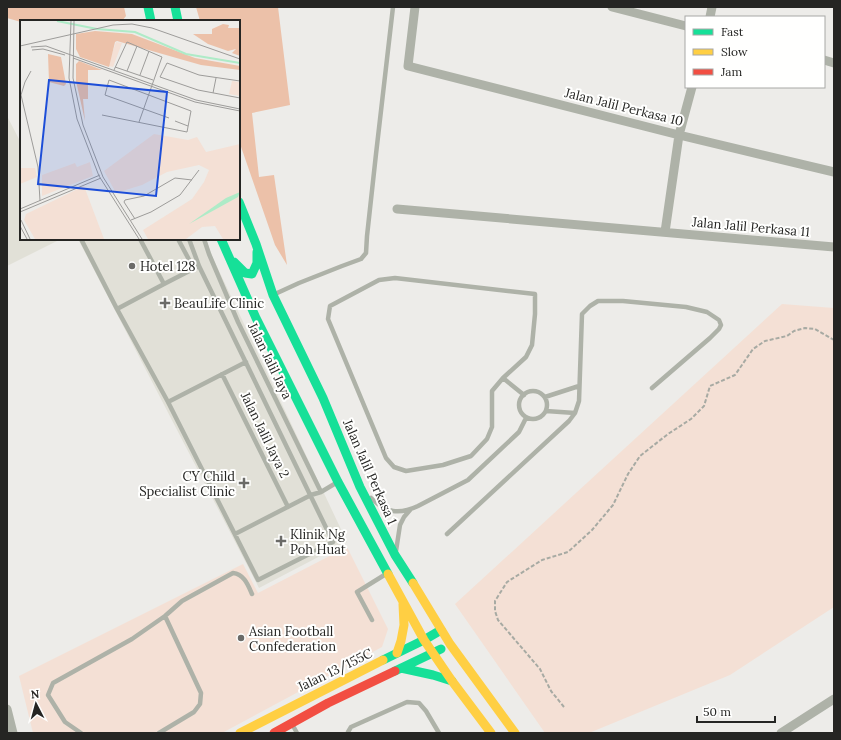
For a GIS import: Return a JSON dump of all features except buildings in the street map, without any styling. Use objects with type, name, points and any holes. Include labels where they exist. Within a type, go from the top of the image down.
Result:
[{"type":"main road","points":[[148,7],[151,20]]},
{"type":"main road","points":[[175,7],[178,20]]},
{"type":"main road","name":"Jalan Jalil Perkasa 1","points":[[240,204],[256,244],[273,295],[323,398],[360,487],[395,555],[450,644],[515,733]]},
{"type":"main road","points":[[221,240],[256,318],[338,482],[387,574],[424,640],[452,681],[491,733]]},
{"type":"main road","points":[[227,254],[245,273],[252,274],[257,263],[256,244]]},
{"type":"main road","points":[[397,653],[404,625],[403,603]]},
{"type":"main road","name":"Jalan 13/155C","points":[[240,733],[441,630]]},
{"type":"main road","name":"Jalan 13/155C","points":[[274,733],[328,703],[450,644]]},
{"type":"main road","points":[[401,668],[452,681]]},
{"type":"main road","points":[[292,723],[294,704]]},
{"type":"main road","points":[[273,716],[284,718],[292,723]]},
{"type":"street","name":"Jalan Jalil Perkasa 10","points":[[415,7],[408,66],[680,135],[834,172]]},
{"type":"street","points":[[612,7],[685,26]]},
{"type":"street","points":[[665,232],[680,135],[692,88]]},
{"type":"street","name":"Jalan Jalil Perkasa 11","points":[[397,209],[834,248]]},
{"type":"street","points":[[781,733],[834,699]]},
{"type":"street","points":[[7,709],[13,733]]},
{"type":"lane","points":[[273,295],[299,283],[361,259],[366,253],[393,7]]},
{"type":"lane","points":[[82,240],[168,402],[258,580],[333,542],[199,266],[189,240]]},
{"type":"lane","points":[[141,240],[164,284]]},
{"type":"lane","points":[[179,240],[194,269]]},
{"type":"lane","name":"Jalan Jalil Jaya","points":[[204,240],[238,322],[321,492]]},
{"type":"lane","points":[[117,308],[199,266]]},
{"type":"lane","points":[[395,278],[535,294],[532,345],[526,357],[503,378],[492,391],[492,427],[487,439],[471,456],[443,465],[406,471],[394,467],[386,458],[328,319],[330,306],[379,280],[395,278]]},
{"type":"lane","points":[[447,534],[575,414],[579,401],[582,314],[590,306],[598,301],[623,301],[686,306],[707,312],[719,320],[721,325],[719,329],[652,388]]},
{"type":"lane","points":[[168,402],[246,362]]},
{"type":"lane","name":"Jalan Jalil Jaya 2","points":[[222,374],[288,507]]},
{"type":"lane","points":[[503,378],[524,395]]},
{"type":"lane","points":[[545,397],[579,386]]},
{"type":"lane","points":[[533,391],[542,394],[545,397],[548,406],[544,415],[540,418],[530,420],[522,415],[519,407],[521,398],[524,395],[533,391]]},
{"type":"lane","points":[[546,411],[575,414]]},
{"type":"lane","points":[[360,487],[378,505],[399,512],[410,510],[468,480],[519,432],[526,418]]},
{"type":"lane","points":[[235,534],[311,495],[321,492],[338,482]]},
{"type":"lane","points":[[395,555],[400,525],[410,510]]},
{"type":"lane","points":[[81,733],[65,722],[48,695],[53,683],[132,639],[165,616],[182,601],[234,573],[239,573],[243,576],[252,594]]},
{"type":"lane","points":[[372,620],[357,592],[387,574]]},
{"type":"lane","points":[[159,733],[194,712],[200,704],[201,694],[165,616]]},
{"type":"lane","points":[[348,733],[351,727],[406,702],[419,703],[426,711],[439,733]]},
{"type":"lane","points":[[292,723],[297,733]]},
{"type":"path","points":[[564,707],[551,691],[540,669],[498,620],[495,611],[495,601],[507,582],[542,560],[568,552],[592,530],[613,505],[628,474],[640,456],[668,434],[691,419],[704,406],[710,386],[735,375],[752,349],[764,341],[787,336],[794,331],[805,328],[816,329],[834,340]]},
{"type":"shaded area","points":[[7,7],[124,7],[126,16],[123,20],[20,20],[20,22],[7,18]]},
{"type":"shaded area","points":[[196,7],[278,7],[290,105],[252,113],[259,177],[274,175],[287,265],[275,245],[240,144],[240,20],[200,20]]},
{"type":"shaded area","points":[[7,116],[20,141],[20,240],[57,241],[7,266]]},
{"type":"shaded area","points":[[79,240],[206,240],[212,256],[347,542],[259,588]]},
{"type":"shaded area","points":[[782,304],[834,308],[834,607],[730,675],[589,733],[545,733],[455,604]]},
{"type":"shaded area","name":"Asian Football Confederation","points":[[347,547],[388,629],[382,647],[222,733],[33,733],[19,676],[243,564],[258,593]]},
{"type":"traffic: fast","points":[[148,7],[151,20]]},
{"type":"traffic: fast","points":[[175,7],[178,20]]},
{"type":"traffic: fast","points":[[240,204],[256,244],[273,295],[323,398],[360,487],[395,555],[413,583]]},
{"type":"traffic: fast","points":[[221,240],[256,318],[338,482],[388,574]]},
{"type":"traffic: fast","points":[[234,262],[245,273],[252,274],[257,263],[257,252]]},
{"type":"traffic: fast","points":[[383,660],[441,630]]},
{"type":"traffic: fast","points":[[395,671],[441,649]]},
{"type":"traffic: fast","points":[[401,668],[452,681]]},
{"type":"traffic: slow","points":[[388,574],[424,640],[452,681],[491,733]]},
{"type":"traffic: slow","points":[[413,583],[450,644],[515,733]]},
{"type":"traffic: slow","points":[[397,653],[404,625],[403,604]]},
{"type":"traffic: slow","points":[[240,733],[383,660]]},
{"type":"traffic: jam","points":[[274,733],[328,703],[395,671]]},
{"type":"place","name":"Hotel 128","points":[[132,266]]},
{"type":"place","name":"BeauLife Clinic","points":[[165,303]]},
{"type":"place","name":"CY Child Specialist Clinic","points":[[244,483]]},
{"type":"place","name":"Klinik Ng Poh Huat","points":[[281,541]]},
{"type":"place","name":"Asian Football Confederation","points":[[241,638]]}]
